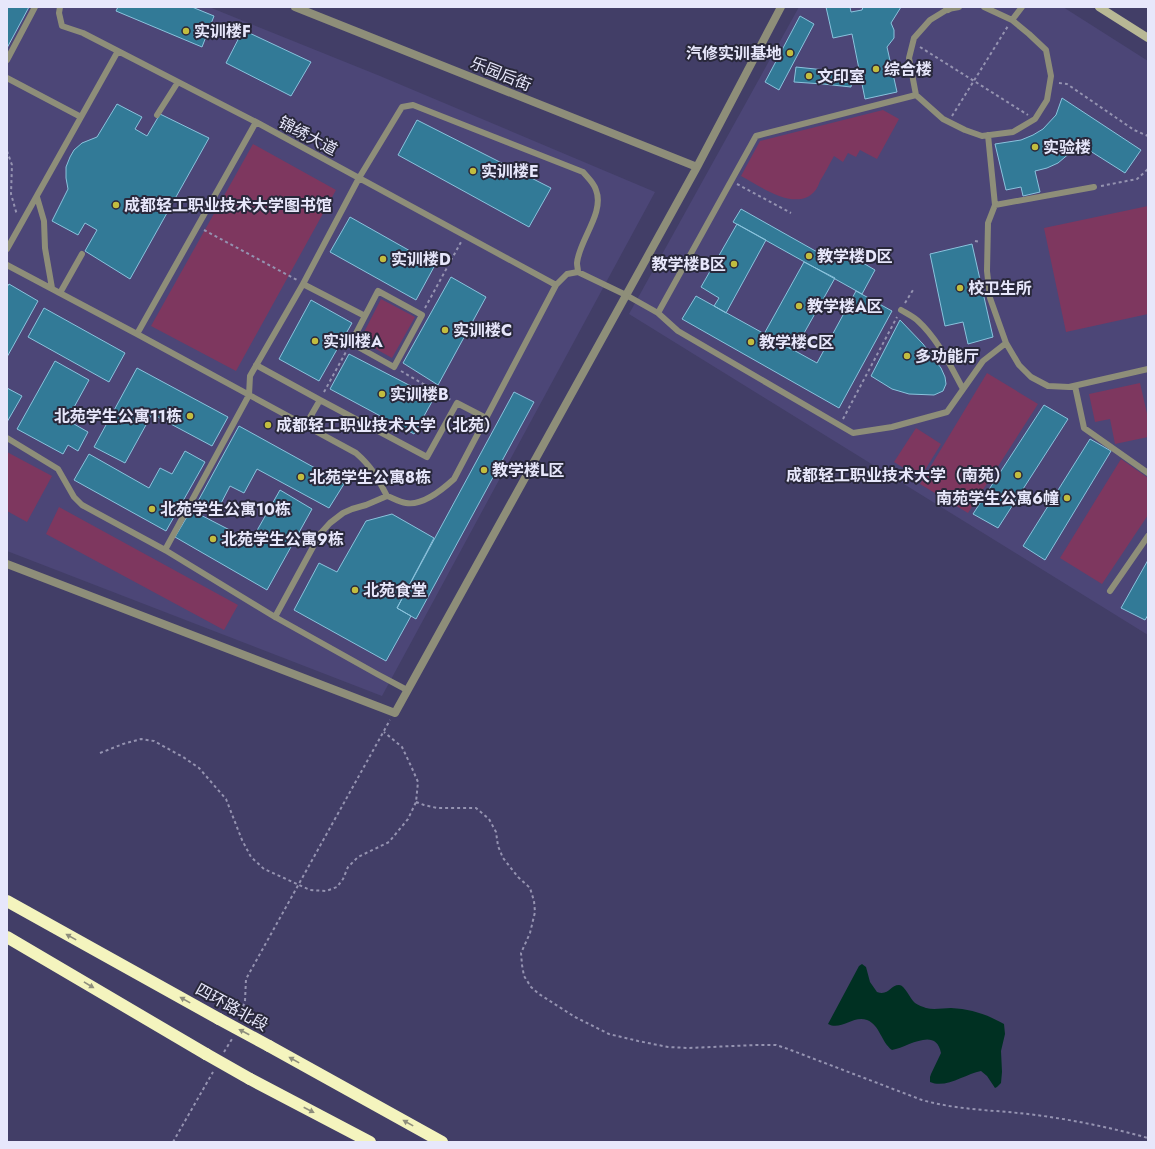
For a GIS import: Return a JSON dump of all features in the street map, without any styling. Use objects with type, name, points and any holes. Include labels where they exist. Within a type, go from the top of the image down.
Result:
[{"type":"highway","name":"四环路北段","points":[[7,901],[442,1142]]},
{"type":"highway","points":[[7,937],[250,1079],[370,1142]]},
{"type":"street","name":"乐园后街","points":[[295,7],[697,167]]},
{"type":"street","points":[[7,564],[395,712],[697,167],[781,7]]},
{"type":"street","points":[[1099,7],[1148,38]]},
{"type":"lane","points":[[7,60],[35,7]]},
{"type":"lane","name":"锦绣大道","points":[[60,7],[59,13],[62,26],[83,32],[256,122],[556,285]]},
{"type":"lane","points":[[959,7],[947,8],[930,20],[914,38],[909,58],[916,95],[944,119],[982,136],[1013,132],[1035,119],[1047,100],[1051,76],[1046,50],[1030,34],[1012,20],[984,7]]},
{"type":"lane","points":[[1012,20],[1022,7]]},
{"type":"lane","points":[[7,250],[118,51]]},
{"type":"lane","points":[[7,78],[81,117]]},
{"type":"lane","points":[[157,115],[178,82]]},
{"type":"lane","points":[[658,313],[756,136],[916,95]]},
{"type":"lane","points":[[165,550],[250,395],[250,376],[303,284],[359,178],[402,107],[413,105],[583,172],[592,182],[597,191],[598,203],[580,250],[577,263],[578,272]]},
{"type":"lane","points":[[137,334],[256,122]]},
{"type":"lane","points":[[988,135],[995,205],[988,223],[986,271],[990,298],[1006,343],[1018,365],[1031,377],[1048,386],[1069,387],[1148,369]]},
{"type":"lane","points":[[995,205],[1094,187]]},
{"type":"lane","points":[[36,196],[44,221],[46,248],[52,288]]},
{"type":"lane","points":[[60,293],[82,254]]},
{"type":"lane","points":[[7,264],[356,453],[377,475],[387,496]]},
{"type":"lane","points":[[275,617],[324,529],[343,513],[387,496],[406,503],[418,502],[431,497],[442,490],[454,479],[556,285],[567,274],[578,272],[626,295],[658,313],[678,331],[852,433],[892,427],[948,412],[983,361],[1006,343]]},
{"type":"lane","points":[[303,284],[365,316]]},
{"type":"lane","points":[[378,291],[422,315],[394,367],[351,343],[378,291]]},
{"type":"lane","points":[[901,310],[916,319],[929,332],[942,350],[963,389]]},
{"type":"lane","points":[[256,365],[427,457],[457,403],[486,418]]},
{"type":"lane","points":[[1075,386],[1084,428],[1148,473]]},
{"type":"lane","points":[[306,426],[320,400]]},
{"type":"lane","points":[[7,438],[58,469],[74,497],[82,505],[165,550],[275,617],[407,690]]},
{"type":"lane","points":[[1110,591],[1148,536]]},
{"type":"path","points":[[949,122],[1012,20]]},
{"type":"path","points":[[913,43],[1035,119]]},
{"type":"path","points":[[1050,82],[1067,84],[1134,130],[1148,136]]},
{"type":"path","points":[[7,151],[12,165],[11,194],[20,226]]},
{"type":"path","points":[[1094,187],[1137,179],[1148,169]]},
{"type":"path","points":[[731,181],[790,213]]},
{"type":"path","points":[[198,226],[303,284]]},
{"type":"path","points":[[422,315],[464,235]]},
{"type":"path","points":[[840,426],[913,290]]},
{"type":"path","points":[[320,400],[351,343]]},
{"type":"path","points":[[394,367],[457,403]]},
{"type":"path","points":[[237,1023],[245,1001],[246,980],[395,712]]},
{"type":"path","points":[[100,753],[141,739],[154,741],[183,757],[199,768],[226,799],[242,840],[251,857],[264,869],[310,890],[326,891],[337,887],[343,880],[348,867],[358,857],[389,842],[408,819],[416,802],[418,782],[411,766],[402,747],[384,732]]},
{"type":"path","points":[[416,802],[437,808],[476,808],[490,819],[496,832],[498,846],[503,858],[518,877],[530,888],[534,901],[535,912],[533,923],[522,954],[524,976],[531,987],[539,994],[575,1017],[609,1034],[668,1047],[776,1046],[788,1049],[922,1100],[939,1105],[1030,1114],[1071,1120],[1148,1138]]},
{"type":"path","points":[[224,1052],[232,1038]]},
{"type":"path","points":[[173,1142],[216,1066]]},
{"type":"shaded area","name":"成都轻工职业技术大学（北苑）","points":[[7,7],[209,7],[380,76],[655,192],[382,696],[7,551]]},
{"type":"shaded area","name":"成都轻工职业技术大学（南苑）","points":[[799,7],[1063,7],[1148,61],[1148,635],[629,314]]},
{"type":"shaded area","points":[[883,110],[899,119],[877,159],[860,150],[856,157],[848,153],[843,162],[834,156],[814,192],[806,197],[797,199],[778,195],[767,191],[741,176],[760,141]]},
{"type":"shaded area","points":[[253,144],[336,190],[236,371],[151,326]]},
{"type":"shaded area","points":[[1148,206],[1148,314],[1066,332],[1044,228]]},
{"type":"shaded area","points":[[381,299],[415,317],[392,358],[360,340]]},
{"type":"shaded area","points":[[987,373],[1038,404],[968,513],[920,484]]},
{"type":"shaded area","points":[[1140,383],[1148,418],[1148,437],[1115,444],[1110,419],[1095,422],[1089,394]]},
{"type":"shaded area","points":[[916,428],[941,444],[920,478],[894,462]]},
{"type":"shaded area","points":[[7,452],[52,476],[27,522],[7,511]]},
{"type":"shaded area","points":[[1121,459],[1148,478],[1148,515],[1102,584],[1060,558]]},
{"type":"shaded area","points":[[59,507],[238,605],[224,630],[46,534]]},
{"type":"shaded area","points":[[862,964],[866,967],[870,982],[877,992],[884,993],[896,985],[899,985],[903,987],[915,1003],[923,1007],[932,1009],[951,1008],[972,1011],[991,1017],[1004,1024],[1005,1034],[1001,1051],[1001,1083],[995,1088],[987,1076],[981,1071],[942,1084],[930,1082],[931,1074],[941,1053],[938,1045],[933,1041],[928,1039],[921,1040],[892,1050],[885,1043],[875,1026],[867,1020],[857,1020],[838,1026],[828,1024],[859,966]]},
{"type":"building","points":[[7,7],[29,7],[7,48]]},
{"type":"building","name":"实训楼F","points":[[118,7],[192,7],[214,16],[202,47],[116,11]]},
{"type":"building","name":"综合楼","points":[[826,7],[850,7],[851,12],[862,10],[863,7],[901,7],[891,23],[894,30],[894,38],[887,47],[897,92],[865,99],[852,34],[833,38]]},
{"type":"building","name":"汽修实训基地","points":[[800,16],[814,24],[779,90],[765,82]]},
{"type":"building","points":[[243,30],[311,62],[291,96],[226,63]]},
{"type":"building","name":"文印室","points":[[796,67],[825,70],[823,84],[794,82]]},
{"type":"building","points":[[825,70],[853,72],[851,87],[823,84]]},
{"type":"building","name":"实验楼","points":[[1062,98],[1141,150],[1125,173],[1076,142],[1071,152],[1058,163],[1035,171],[1040,192],[1023,196],[1021,187],[1006,190],[995,144],[1021,140],[1043,129],[1056,115]]},
{"type":"building","name":"成都轻工职业技术大学图书馆","points":[[117,104],[142,117],[135,129],[147,136],[160,114],[209,138],[130,279],[85,251],[97,230],[85,223],[78,235],[52,221],[68,189],[66,167],[70,157],[74,150],[82,143],[97,137]]},
{"type":"building","name":"实训楼E","points":[[417,120],[551,188],[529,227],[398,155]]},
{"type":"building","name":"教学楼D区","points":[[741,209],[835,262],[841,250],[875,270],[862,294],[733,222]]},
{"type":"building","name":"实训楼D","points":[[350,217],[435,265],[416,300],[330,252]]},
{"type":"building","name":"教学楼B区","points":[[737,224],[766,240],[726,313],[714,306],[719,298],[701,287]]},
{"type":"building","name":"校卫生所","points":[[972,244],[993,337],[968,344],[963,322],[945,326],[930,254]]},
{"type":"building","name":"教学楼A区","points":[[804,262],[835,278],[794,351],[764,334]]},
{"type":"building","name":"实训楼C","points":[[451,277],[486,297],[438,385],[403,363]]},
{"type":"building","points":[[9,284],[38,301],[7,357],[7,287]]},
{"type":"building","name":"教学楼C区","points":[[856,291],[892,311],[839,408],[682,319],[696,296],[817,363]]},
{"type":"building","name":"实训楼A","points":[[311,300],[352,323],[319,381],[279,359]]},
{"type":"building","points":[[44,308],[125,353],[109,382],[28,337]]},
{"type":"building","name":"多功能厅","points":[[900,320],[923,344],[941,368],[946,384],[943,391],[934,395],[909,394],[892,389],[871,376]]},
{"type":"building","name":"实训楼B","points":[[349,354],[434,398],[414,434],[330,389]]},
{"type":"building","points":[[55,361],[89,380],[67,420],[88,432],[78,451],[68,445],[63,454],[17,429]]},
{"type":"building","name":"北苑学生公寓11栋","points":[[137,368],[228,417],[212,446],[152,414],[125,463],[94,447]]},
{"type":"building","points":[[7,388],[22,396],[7,422]]},
{"type":"building","name":"教学楼L区","points":[[514,392],[534,402],[416,619],[397,608]]},
{"type":"building","points":[[1044,405],[1068,419],[998,528],[973,514]]},
{"type":"building","name":"北苑学生公寓8栋","points":[[239,426],[344,484],[329,508],[257,469],[244,493],[230,486],[216,513],[197,503]]},
{"type":"building","name":"南苑学生公寓6幢","points":[[1090,439],[1111,451],[1045,560],[1023,546]]},
{"type":"building","name":"北苑学生公寓10栋","points":[[185,451],[205,462],[166,531],[74,480],[89,454],[149,488],[160,468],[172,474]]},
{"type":"building","name":"北苑学生公寓9栋","points":[[280,490],[312,509],[267,590],[175,537],[191,510],[251,541]]},
{"type":"building","name":"北苑食堂","points":[[392,514],[434,538],[397,608],[411,616],[386,661],[294,610],[319,563],[337,572],[366,521]]},
{"type":"building","points":[[1148,560],[1148,615],[1145,620],[1121,608]]},
{"type":"place","name":"实训楼F","points":[[186,31]]},
{"type":"place","name":"汽修实训基地","points":[[790,53]]},
{"type":"place","name":"综合楼","points":[[876,69]]},
{"type":"place","name":"文印室","points":[[809,76]]},
{"type":"place","name":"实验楼","points":[[1035,147]]},
{"type":"place","name":"实训楼E","points":[[473,171]]},
{"type":"place","name":"成都轻工职业技术大学图书馆","points":[[116,205]]},
{"type":"place","name":"教学楼D区","points":[[809,256]]},
{"type":"place","name":"实训楼D","points":[[383,259]]},
{"type":"place","name":"教学楼B区","points":[[734,264]]},
{"type":"place","name":"校卫生所","points":[[960,288]]},
{"type":"place","name":"教学楼A区","points":[[799,306]]},
{"type":"place","name":"实训楼C","points":[[445,330]]},
{"type":"place","name":"实训楼A","points":[[315,341]]},
{"type":"place","name":"教学楼C区","points":[[751,342]]},
{"type":"place","name":"多功能厅","points":[[907,356]]},
{"type":"place","name":"实训楼B","points":[[382,394]]},
{"type":"place","name":"北苑学生公寓11栋","points":[[190,416]]},
{"type":"place","name":"成都轻工职业技术大学（北苑）","points":[[268,425]]},
{"type":"place","name":"教学楼L区","points":[[484,470]]},
{"type":"place","name":"成都轻工职业技术大学（南苑）","points":[[1018,475]]},
{"type":"place","name":"北苑学生公寓8栋","points":[[301,477]]},
{"type":"place","name":"南苑学生公寓6幢","points":[[1067,498]]},
{"type":"place","name":"北苑学生公寓10栋","points":[[152,509]]},
{"type":"place","name":"北苑学生公寓9栋","points":[[213,539]]},
{"type":"place","name":"北苑食堂","points":[[355,590]]}]
